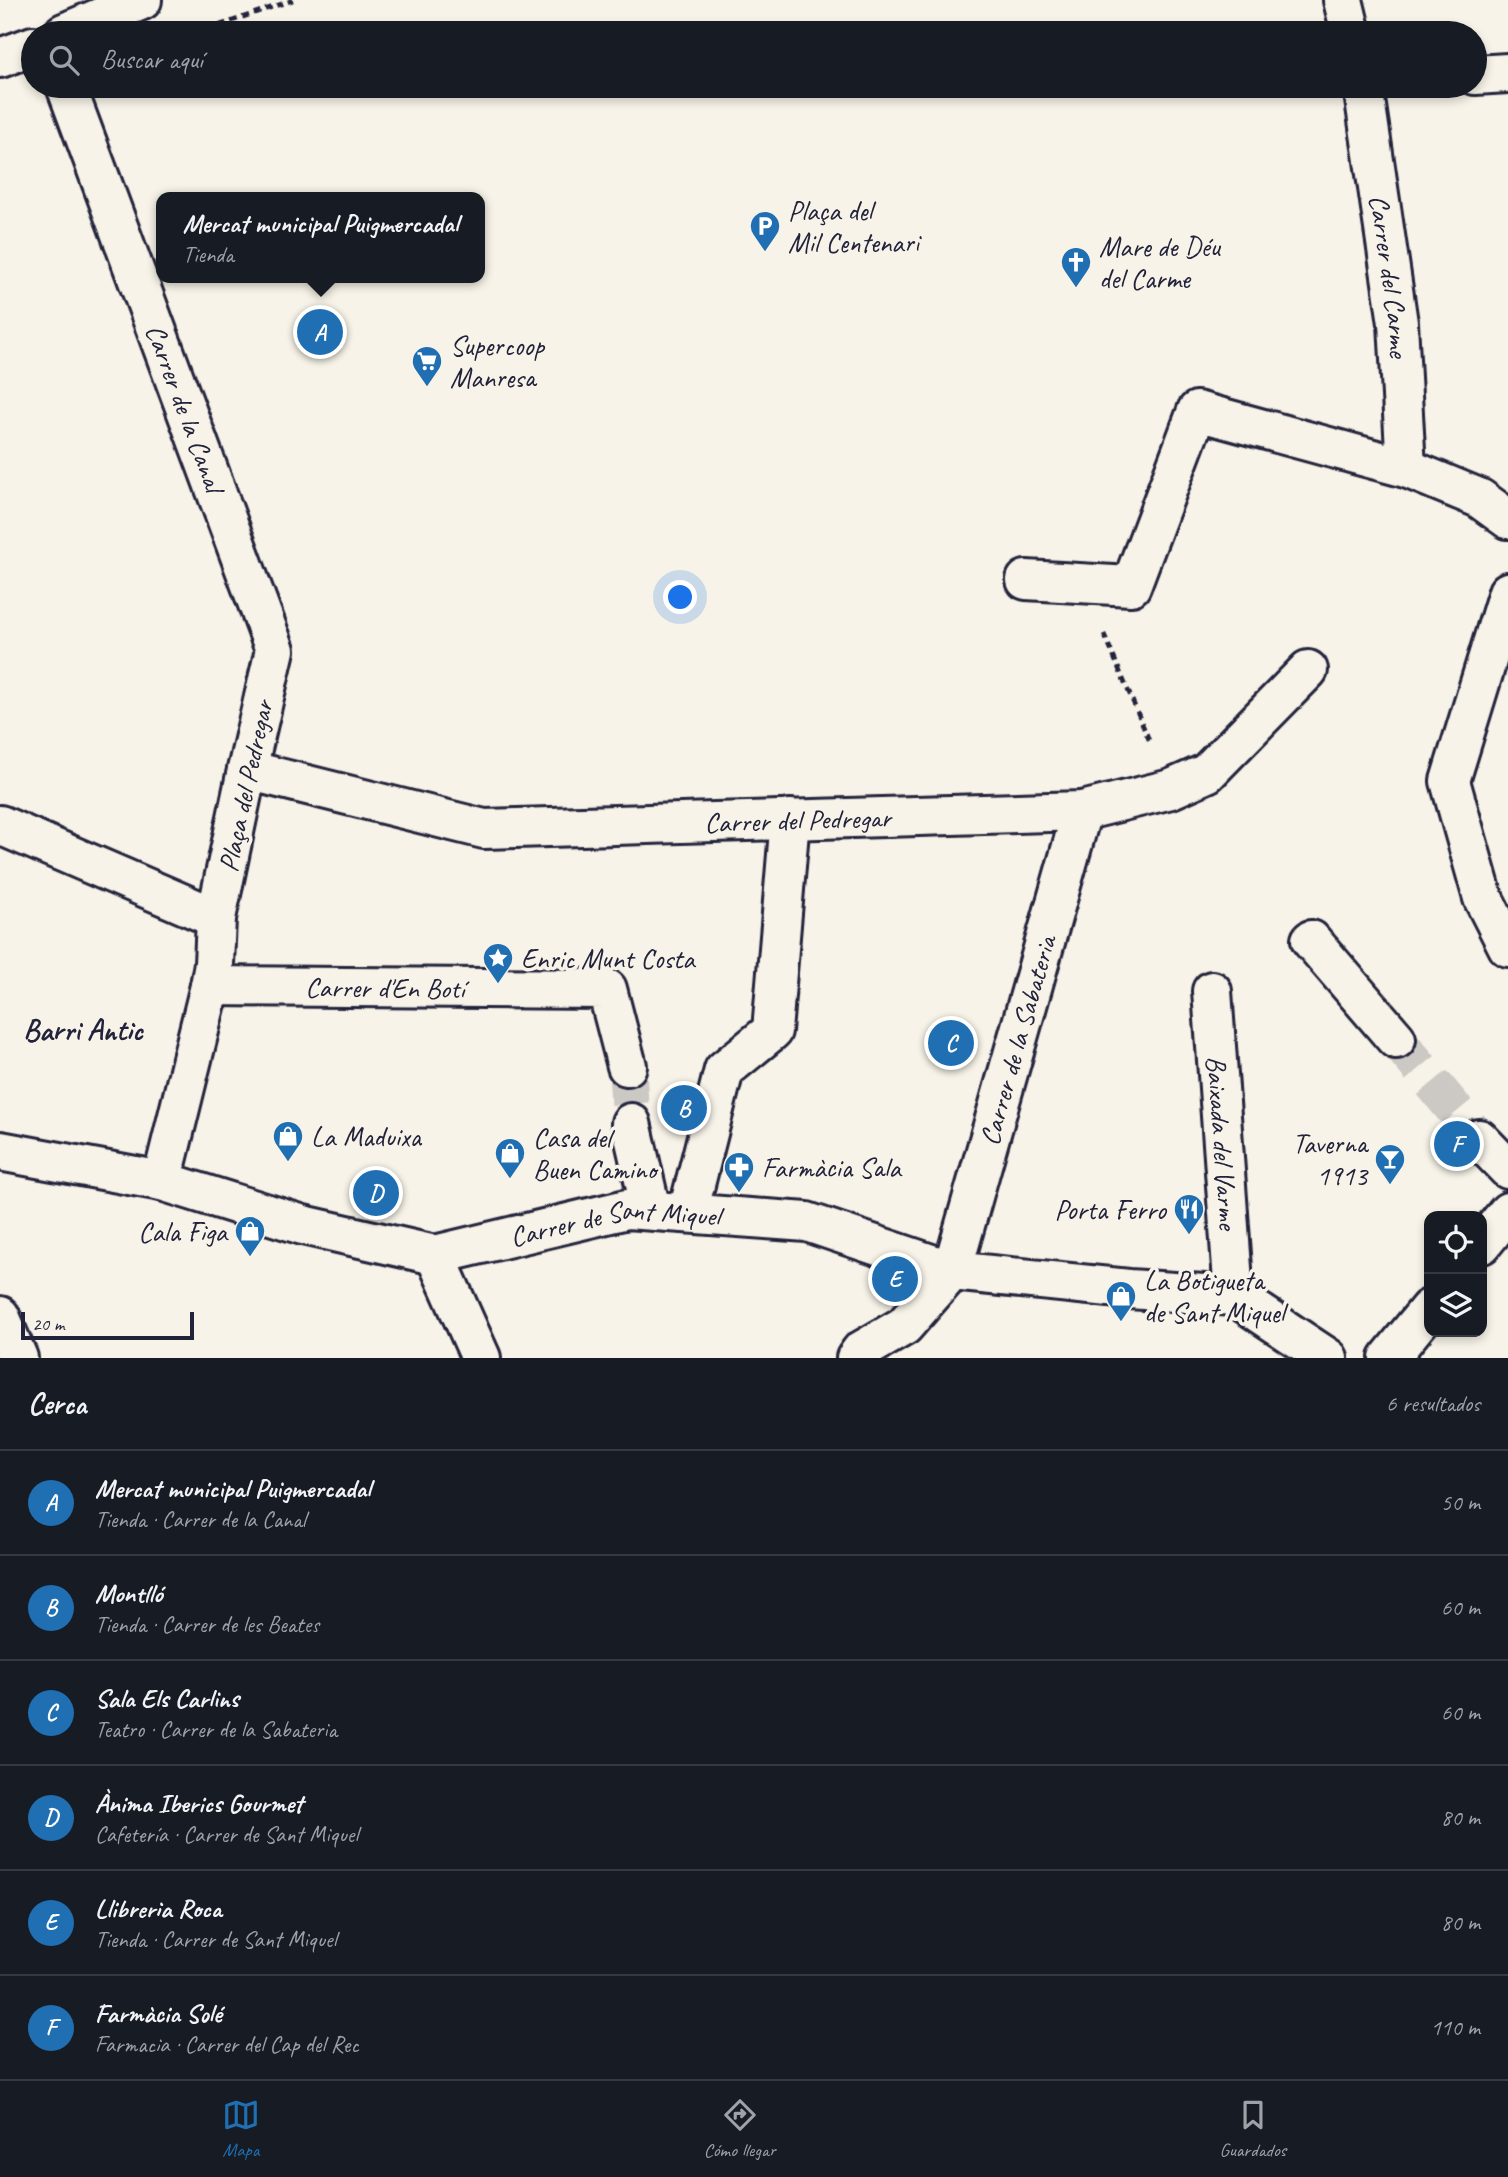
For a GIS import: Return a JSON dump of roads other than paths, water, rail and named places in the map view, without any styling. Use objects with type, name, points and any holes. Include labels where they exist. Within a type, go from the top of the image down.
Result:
[{"type":"street","points":[[92,21],[142,0]]},
{"type":"street","points":[[1343,0],[1348,21]]},
{"type":"street","points":[[0,58],[21,50]]},
{"type":"street","points":[[1487,74],[1508,73]]},
{"type":"street","name":"Carrer de la Canal","points":[[70,98],[261,610]]},
{"type":"street","name":"Carrer del Carme","points":[[1365,98],[1398,323],[1406,468]]},
{"type":"street","points":[[1026,580],[1130,586],[1197,411],[1406,468],[1479,498],[1508,519]]},
{"type":"street","points":[[1508,592],[1450,781],[1483,898],[1508,947]]},
{"type":"street","name":"Plaça del Pedregar","points":[[162,1181],[212,975],[216,918],[275,650],[261,610]]},
{"type":"street","name":"Carrer del Pedregar","points":[[247,770],[484,829],[1082,811],[1171,789],[1207,773],[1308,670]]},
{"type":"street","name":"Carrer de la Sabateria","points":[[952,1271],[1082,811]]},
{"type":"street","points":[[669,1211],[724,1070],[772,1031],[790,819]]},
{"type":"street","points":[[0,825],[216,918]]},
{"type":"street","points":[[1311,940],[1396,1039]]},
{"type":"street","name":"Carrer d'En Botí","points":[[212,975],[607,989],[627,1066]]},
{"type":"street","name":"Baixada del Varme","points":[[1212,991],[1234,1296]]},
{"type":"street","points":[[631,1123],[669,1211]]},
{"type":"street","points":[[1479,1139],[1508,1169]]},
{"type":"street","name":"Carrer de Sant Miquel","points":[[0,1151],[162,1181],[303,1225],[435,1255],[627,1209],[669,1211],[807,1222],[952,1271],[1129,1289],[1234,1296]]},
{"type":"street","points":[[1487,1238],[1508,1212]]},
{"type":"street","points":[[435,1255],[481,1358]]},
{"type":"street","points":[[856,1358],[861,1351],[904,1326],[952,1271]]},
{"type":"street","points":[[1234,1296],[1328,1358]]},
{"type":"street","points":[[1389,1358],[1424,1315]]},
{"type":"street","points":[[0,1316],[18,1358]]},
{"type":"tunnel","points":[[1396,1039],[1479,1139]]},
{"type":"tunnel","points":[[627,1066],[631,1123]]},
{"type":"place","name":"Plaça del Mil Centenari","points":[[765,253]]},
{"type":"place","name":"Mare de Déu del Carme","points":[[1076,289]]},
{"type":"place","name":"Mercat municipal Puigmercadal","points":[[320,332]]},
{"type":"place","name":"Supercoop Manresa","points":[[427,388]]},
{"type":"place","name":"Enric Munt Costa","points":[[498,985]]},
{"type":"place","name":"Sala Els Carlins","points":[[951,1043]]},
{"type":"place","name":"Montlló","points":[[684,1108]]},
{"type":"place","name":"Farmàcia Solé","points":[[1457,1144]]},
{"type":"place","name":"La Maduixa","points":[[288,1163]]},
{"type":"place","name":"Casa del Buen Camino","points":[[510,1180]]},
{"type":"place","name":"Taverna 1913","points":[[1390,1186]]},
{"type":"place","name":"Ànima Iberics Gourmet","points":[[376,1193]]},
{"type":"place","name":"Farmàcia Sala","points":[[739,1194]]},
{"type":"place","name":"Porta Ferro","points":[[1189,1236]]},
{"type":"place","name":"Cala Figa","points":[[250,1258]]},
{"type":"place","name":"Llibreria Roca","points":[[895,1279]]},
{"type":"place","name":"La Botigueta de Sant Miquel","points":[[1121,1323]]},
{"type":"district","name":"Barri Antic","points":[[83,1030]]}]
